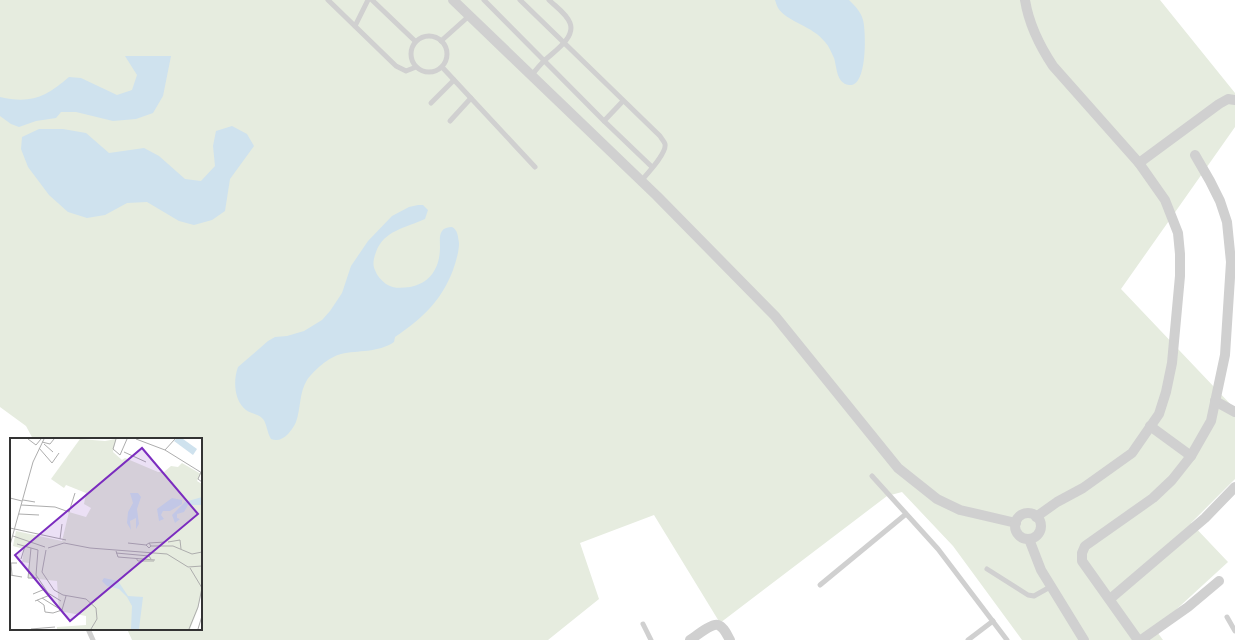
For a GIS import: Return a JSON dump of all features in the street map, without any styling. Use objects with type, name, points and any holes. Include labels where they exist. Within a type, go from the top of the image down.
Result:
[{"type":"street","points":[[453,0],[641,181],[775,316],[898,468],[937,499],[960,510],[1016,522]]},
{"type":"street","points":[[1025,0],[1027,14],[1033,32],[1053,66],[1139,162],[1165,200],[1178,233],[1180,254],[1172,364],[1166,392],[1159,414],[1132,453],[1084,488],[1057,502],[1036,516]]},
{"type":"street","points":[[1139,162],[1219,104],[1228,99],[1235,100]]},
{"type":"street","points":[[1138,640],[1082,561],[1082,553],[1085,546],[1153,498],[1172,480],[1191,456],[1211,421],[1225,355],[1232,303],[1232,246],[1227,222],[1220,201],[1195,155]]},
{"type":"street","points":[[1225,355],[1235,359]]},
{"type":"street","points":[[1215,401],[1235,412]]},
{"type":"street","points":[[1150,426],[1191,456]]},
{"type":"street","points":[[1110,599],[1206,518],[1235,487]]},
{"type":"street","points":[[1028,513],[1036,516],[1040,524],[1039,532],[1033,538],[1025,539],[1016,531],[1016,522],[1024,514],[1028,513]]},
{"type":"street","points":[[1029,539],[1041,570],[1084,640]]},
{"type":"street","points":[[1141,640],[1188,607],[1220,581]]},
{"type":"street","points":[[690,640],[712,625],[718,625],[724,629],[730,640]]},
{"type":"lane","points":[[328,0],[396,66],[406,72],[416,67]]},
{"type":"lane","points":[[355,26],[368,0]]},
{"type":"lane","points":[[372,0],[416,42]]},
{"type":"lane","points":[[484,0],[604,121],[652,167]]},
{"type":"lane","points":[[520,0],[660,136],[664,144],[664,149],[661,156],[641,181]]},
{"type":"lane","points":[[531,76],[544,61],[564,43],[570,34],[570,22],[566,16],[549,0]]},
{"type":"lane","points":[[441,41],[469,16]]},
{"type":"lane","points":[[424,37],[433,37],[441,41],[446,49],[446,59],[442,67],[433,72],[424,72],[416,67],[411,59],[411,50],[416,42],[424,37]]},
{"type":"lane","points":[[442,67],[536,168]]},
{"type":"lane","points":[[431,103],[454,80]]},
{"type":"lane","points":[[450,121],[471,98]]},
{"type":"lane","points":[[604,121],[623,101]]},
{"type":"lane","points":[[872,476],[938,549],[1007,640]]},
{"type":"lane","points":[[820,586],[906,514]]},
{"type":"lane","points":[[987,569],[1028,594],[1034,596],[1050,586]]},
{"type":"lane","points":[[1227,617],[1235,631]]},
{"type":"lane","points":[[968,640],[993,621]]},
{"type":"lane","points":[[643,624],[651,640]]},
{"type":"lane","points":[[88,630],[93,640]]},
{"type":"shaded area","points":[[0,0],[1160,0],[1235,93],[1235,127],[1121,289],[1235,409],[1235,479],[1191,523],[1228,562],[1155,629],[1163,640],[1022,640],[953,546],[902,492],[887,496],[720,623],[654,515],[580,543],[599,599],[548,640],[132,640],[127,630],[202,630],[202,438],[32,438],[26,426],[0,407]]},
{"type":"water","points":[[775,0],[849,0],[862,17],[864,26],[865,46],[863,68],[860,78],[855,83],[849,85],[845,84],[839,78],[834,58],[826,44],[814,32],[782,13]]},
{"type":"water","points":[[125,56],[171,56],[163,96],[153,113],[136,119],[113,121],[76,112],[61,112],[56,118],[36,121],[19,127],[11,124],[0,116],[0,97],[21,100],[38,97],[53,90],[69,77],[81,78],[117,95],[132,90],[137,75]]},
{"type":"water","points":[[232,126],[247,134],[254,146],[230,179],[225,211],[212,220],[194,225],[179,221],[147,202],[127,203],[105,215],[87,218],[68,212],[49,195],[28,167],[21,149],[22,137],[39,129],[63,129],[86,133],[109,153],[144,148],[159,156],[185,179],[201,181],[215,166],[213,146],[216,131]]},
{"type":"water","points":[[423,205],[428,210],[425,219],[396,231],[384,239],[376,252],[374,268],[381,279],[392,287],[410,287],[424,282],[433,273],[436,267],[440,254],[441,233],[445,228],[452,227],[457,234],[459,249],[455,264],[445,288],[423,315],[395,337],[394,342],[388,346],[375,350],[341,354],[327,361],[318,368],[304,385],[298,417],[292,429],[286,436],[279,440],[271,439],[263,419],[246,410],[239,401],[235,384],[238,367],[268,341],[275,337],[287,336],[304,331],[322,320],[342,293],[351,266],[368,241],[392,216],[409,207]]}]
